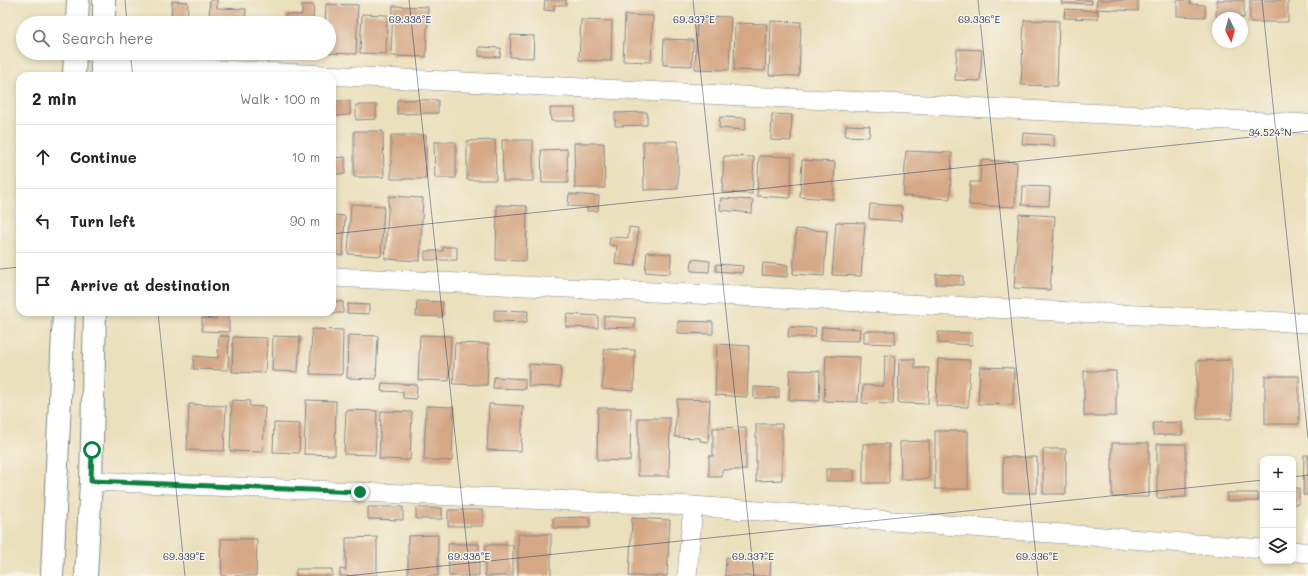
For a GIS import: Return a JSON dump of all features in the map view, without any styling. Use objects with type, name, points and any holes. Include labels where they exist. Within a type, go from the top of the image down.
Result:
[{"type":"street","points":[[77,16],[78,0]]},
{"type":"street","points":[[104,0],[104,16]]},
{"type":"street","points":[[74,72],[75,60]]},
{"type":"street","points":[[102,64],[263,72]]},
{"type":"street","points":[[336,76],[1308,124]]},
{"type":"street","points":[[336,277],[1308,323]]},
{"type":"street","points":[[52,576],[64,316]]},
{"type":"street","points":[[86,576],[91,481],[95,316]]},
{"type":"street","points":[[91,481],[693,506],[1260,549]]},
{"type":"street","points":[[687,576],[693,506]]},
{"type":"street","points":[[1296,551],[1308,553]]},
{"type":"building","points":[[210,0],[217,0],[217,8],[246,9],[246,16],[209,16]]},
{"type":"building","points":[[545,0],[566,0],[566,5],[554,5],[554,11],[544,10]]},
{"type":"building","points":[[1062,0],[1092,0],[1092,4],[1061,3]]},
{"type":"building","points":[[1097,0],[1138,0],[1138,11],[1096,9]]},
{"type":"building","points":[[1177,0],[1190,0],[1190,4],[1205,5],[1205,17],[1177,16]]},
{"type":"building","points":[[1217,0],[1244,0],[1244,12],[1216,12]]},
{"type":"building","points":[[1250,0],[1288,0],[1288,22],[1250,22]]},
{"type":"building","points":[[172,1],[188,2],[187,16],[171,16]]},
{"type":"building","points":[[326,4],[358,5],[356,54],[336,53],[336,16],[325,16]]},
{"type":"building","points":[[302,5],[314,5],[313,16],[286,16],[286,14],[302,15]]},
{"type":"building","points":[[393,6],[428,7],[426,57],[391,56]]},
{"type":"building","points":[[1065,9],[1098,11],[1098,19],[1064,18]]},
{"type":"building","points":[[362,14],[387,15],[386,54],[360,53]]},
{"type":"building","points":[[625,15],[653,16],[651,62],[623,61]]},
{"type":"building","points":[[697,16],[731,17],[729,70],[695,69]]},
{"type":"building","points":[[581,20],[612,21],[611,61],[579,60]]},
{"type":"building","points":[[1024,20],[1059,21],[1057,86],[1021,85]]},
{"type":"building","points":[[771,21],[801,22],[799,76],[769,75]]},
{"type":"building","points":[[735,23],[767,24],[765,71],[734,70]]},
{"type":"building","points":[[511,35],[534,36],[533,58],[510,57]]},
{"type":"building","points":[[664,39],[693,40],[692,66],[663,65]]},
{"type":"building","points":[[479,47],[501,48],[500,57],[479,56]]},
{"type":"building","points":[[957,49],[982,50],[980,81],[955,80]]},
{"type":"building","points":[[397,100],[438,100],[438,113],[397,114]]},
{"type":"building","points":[[336,101],[350,101],[350,115],[336,116]]},
{"type":"building","points":[[356,105],[376,105],[376,119],[356,120]]},
{"type":"building","points":[[550,108],[575,108],[575,121],[551,121]]},
{"type":"building","points":[[647,112],[647,125],[615,126],[615,113]]},
{"type":"building","points":[[772,114],[792,115],[791,141],[771,140]]},
{"type":"building","points":[[720,117],[746,118],[745,130],[719,128]]},
{"type":"building","points":[[846,125],[870,126],[869,137],[845,136]]},
{"type":"building","points":[[354,131],[383,131],[384,177],[354,177]]},
{"type":"building","points":[[1023,133],[1054,135],[1054,146],[1022,144]]},
{"type":"building","points":[[391,135],[426,135],[426,179],[391,179]]},
{"type":"building","points":[[495,140],[496,180],[467,180],[467,141]]},
{"type":"building","points":[[502,140],[533,140],[533,181],[503,181]]},
{"type":"building","points":[[643,141],[678,141],[678,189],[644,190]]},
{"type":"building","points":[[434,142],[456,142],[456,178],[435,178]]},
{"type":"building","points":[[574,143],[604,143],[605,188],[575,188]]},
{"type":"building","points":[[567,149],[568,183],[542,183],[541,150]]},
{"type":"building","points":[[906,151],[952,153],[950,199],[903,196]]},
{"type":"building","points":[[724,156],[754,157],[752,194],[722,192]]},
{"type":"building","points":[[759,156],[792,157],[790,198],[757,196]]},
{"type":"building","points":[[345,157],[345,174],[336,174],[336,158]]},
{"type":"building","points":[[802,160],[835,162],[833,199],[800,197]]},
{"type":"building","points":[[981,160],[1017,162],[1015,207],[969,205],[970,182],[980,182]]},
{"type":"building","points":[[1023,186],[1050,187],[1049,206],[1022,205]]},
{"type":"building","points":[[569,194],[599,196],[598,211],[587,211],[587,207],[568,206]]},
{"type":"building","points":[[389,196],[423,198],[420,261],[385,259]]},
{"type":"building","points":[[721,198],[753,200],[752,213],[720,210]]},
{"type":"building","points":[[351,204],[384,206],[381,256],[348,254]]},
{"type":"building","points":[[870,204],[902,206],[901,221],[869,219]]},
{"type":"building","points":[[497,205],[527,206],[526,261],[496,260]]},
{"type":"building","points":[[1019,214],[1055,216],[1050,290],[1014,288]]},
{"type":"building","points":[[336,215],[345,216],[343,255],[336,255]]},
{"type":"building","points":[[836,222],[865,223],[861,276],[832,275]]},
{"type":"building","points":[[629,227],[638,228],[635,266],[615,264],[617,246],[609,245],[610,237],[628,238]]},
{"type":"building","points":[[796,229],[827,231],[824,276],[793,274]]},
{"type":"building","points":[[443,247],[457,247],[457,260],[425,260],[425,251],[443,251]]},
{"type":"building","points":[[647,252],[671,254],[670,274],[645,272]]},
{"type":"building","points":[[692,259],[710,261],[709,272],[691,271]]},
{"type":"building","points":[[763,263],[788,265],[787,277],[762,275]]},
{"type":"building","points":[[716,264],[743,266],[742,273],[716,271]]},
{"type":"building","points":[[936,274],[963,276],[963,285],[936,284]]},
{"type":"building","points":[[336,301],[343,302],[343,313],[336,313]]},
{"type":"building","points":[[417,301],[443,302],[442,317],[416,316]]},
{"type":"building","points":[[348,304],[369,305],[369,314],[347,313]]},
{"type":"building","points":[[494,310],[528,311],[527,322],[494,321]]},
{"type":"building","points":[[567,314],[598,316],[598,328],[566,327]]},
{"type":"building","points":[[216,316],[229,316],[229,332],[202,331],[202,318],[216,319]]},
{"type":"building","points":[[604,316],[635,318],[635,328],[604,327]]},
{"type":"building","points":[[678,321],[713,322],[713,334],[678,333]]},
{"type":"building","points":[[789,327],[816,328],[815,337],[788,337]]},
{"type":"building","points":[[822,327],[860,329],[859,341],[821,340]]},
{"type":"building","points":[[312,329],[343,330],[342,375],[310,374]]},
{"type":"building","points":[[864,331],[895,331],[895,344],[864,343]]},
{"type":"building","points":[[938,332],[972,333],[972,345],[938,343]]},
{"type":"building","points":[[348,335],[378,336],[376,379],[347,378]]},
{"type":"building","points":[[420,335],[451,336],[449,381],[418,380]]},
{"type":"building","points":[[219,336],[229,336],[228,370],[193,369],[194,356],[218,358]]},
{"type":"building","points":[[273,336],[300,337],[298,372],[272,371]]},
{"type":"building","points":[[233,337],[267,338],[265,373],[232,372]]},
{"type":"building","points":[[455,343],[489,344],[487,385],[453,384]]},
{"type":"building","points":[[717,344],[749,346],[747,397],[715,395]]},
{"type":"building","points":[[604,349],[635,350],[634,391],[602,389]]},
{"type":"building","points":[[885,355],[895,356],[893,404],[862,403],[863,385],[884,386]]},
{"type":"building","points":[[826,356],[860,357],[858,402],[824,401]]},
{"type":"building","points":[[899,359],[915,359],[915,368],[929,368],[928,404],[898,403]]},
{"type":"building","points":[[938,359],[970,360],[968,407],[936,406]]},
{"type":"building","points":[[1232,360],[1232,419],[1197,419],[1197,361]]},
{"type":"building","points":[[529,364],[561,366],[560,387],[528,386]]},
{"type":"building","points":[[980,367],[1014,368],[1013,405],[978,404]]},
{"type":"building","points":[[790,370],[820,371],[819,401],[789,400]]},
{"type":"building","points":[[1084,371],[1116,371],[1116,416],[1084,416]]},
{"type":"building","points":[[1265,376],[1299,376],[1299,424],[1265,424]]},
{"type":"building","points":[[494,377],[525,379],[525,389],[493,388]]},
{"type":"building","points":[[382,383],[417,385],[416,399],[403,398],[403,392],[381,391]]},
{"type":"building","points":[[754,387],[779,388],[779,398],[754,398]]},
{"type":"building","points":[[677,399],[710,400],[708,442],[700,441],[700,438],[675,437]]},
{"type":"building","points":[[232,400],[250,401],[249,406],[265,407],[263,452],[230,451]]},
{"type":"building","points":[[306,400],[336,401],[335,455],[304,454]]},
{"type":"building","points":[[189,404],[226,406],[224,451],[187,450]]},
{"type":"building","points":[[489,404],[523,406],[521,451],[487,450]]},
{"type":"building","points":[[426,406],[454,407],[452,461],[424,460]]},
{"type":"building","points":[[598,408],[631,408],[630,461],[597,460]]},
{"type":"building","points":[[346,410],[377,411],[375,455],[344,454]]},
{"type":"building","points":[[381,411],[412,412],[410,460],[379,459]]},
{"type":"building","points":[[638,418],[670,418],[669,476],[638,476]]},
{"type":"building","points":[[1182,422],[1182,435],[1153,435],[1153,423]]},
{"type":"building","points":[[274,423],[300,424],[299,453],[273,452]]},
{"type":"building","points":[[756,424],[782,424],[782,480],[756,481]]},
{"type":"building","points":[[746,427],[746,470],[722,470],[722,477],[709,477],[709,456],[713,456],[713,428]]},
{"type":"building","points":[[935,431],[968,431],[968,489],[935,489]]},
{"type":"building","points":[[929,441],[929,479],[901,479],[900,442]]},
{"type":"building","points":[[1112,443],[1149,443],[1149,497],[1112,497]]},
{"type":"building","points":[[863,444],[889,444],[889,483],[863,483]]},
{"type":"building","points":[[1157,444],[1186,444],[1186,497],[1157,498]]},
{"type":"building","points":[[1043,449],[1066,449],[1066,494],[1043,494]]},
{"type":"building","points":[[1304,455],[1308,455],[1308,495],[1303,495]]},
{"type":"building","points":[[1003,457],[1037,457],[1037,493],[1003,493]]},
{"type":"building","points":[[826,469],[854,469],[854,481],[826,481]]},
{"type":"building","points":[[1296,488],[1299,488],[1299,504],[1296,504]]},
{"type":"building","points":[[1227,493],[1258,493],[1258,501],[1227,501]]},
{"type":"building","points":[[368,507],[403,507],[403,520],[368,519]]},
{"type":"building","points":[[416,508],[442,508],[442,519],[416,519]]},
{"type":"building","points":[[448,510],[483,510],[483,526],[448,526]]},
{"type":"building","points":[[590,517],[590,528],[553,528],[553,518]]},
{"type":"building","points":[[632,518],[670,520],[667,576],[629,576]]},
{"type":"building","points":[[518,534],[551,534],[551,576],[518,576]]},
{"type":"building","points":[[438,535],[438,576],[408,576],[408,536]]},
{"type":"building","points":[[377,537],[377,576],[340,576],[340,569],[346,570],[346,538]]},
{"type":"building","points":[[221,539],[257,539],[256,576],[222,576]]},
{"type":"building","points":[[448,544],[479,544],[479,576],[449,576]]},
{"type":"building","points":[[485,545],[513,545],[513,576],[485,576]]},
{"type":"building","points":[[726,557],[771,559],[770,576],[725,576]]},
{"type":"building","points":[[296,569],[332,569],[332,576],[296,576]]},
{"type":"route","points":[[92,450],[91,481],[360,492]]}]
